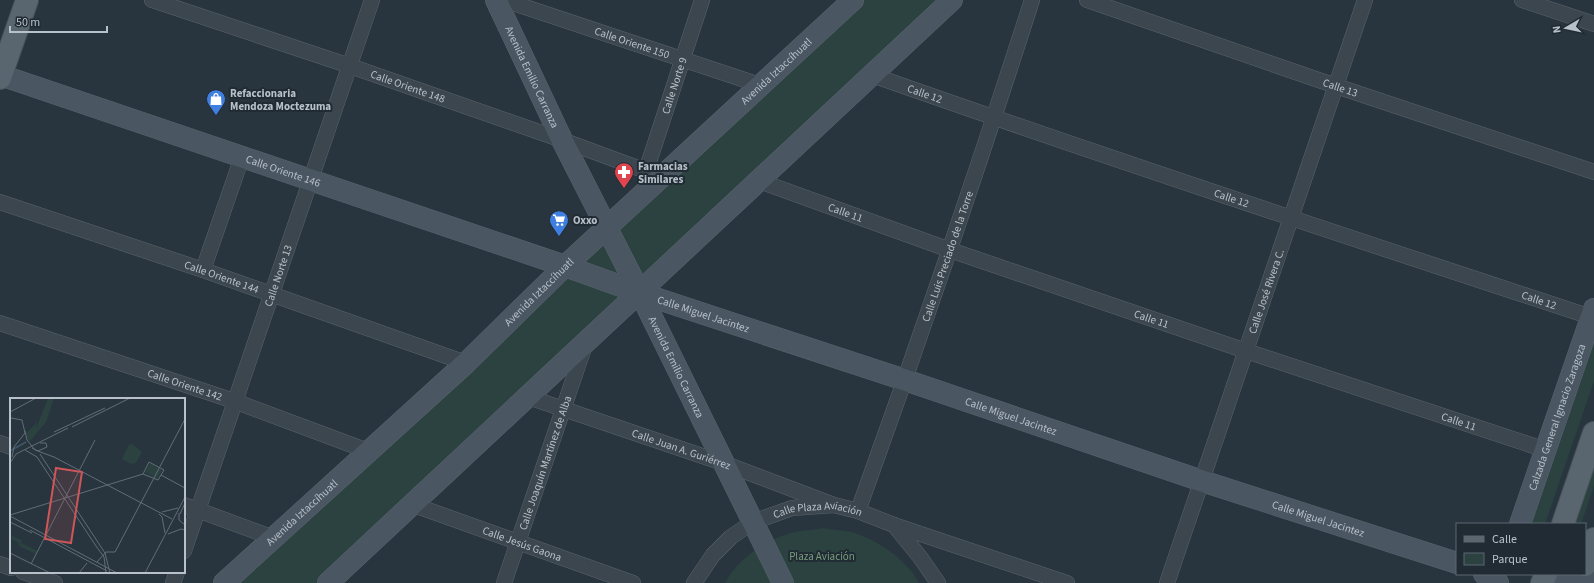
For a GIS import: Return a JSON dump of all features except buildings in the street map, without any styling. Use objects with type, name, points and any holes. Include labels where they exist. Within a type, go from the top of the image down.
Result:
[{"type":"main road","points":[[0,76],[27,0]]},
{"type":"main road","points":[[1563,523],[1594,433]]},
{"type":"main road","points":[[1586,564],[1594,539]]},
{"type":"street","name":"Calle Oriente 148","points":[[152,0],[350,66],[562,140],[654,174]]},
{"type":"street","name":"Calle Norte 13","points":[[185,545],[191,507],[234,401],[372,0]]},
{"type":"street","name":"Avenida Emilio Carranza","points":[[496,0],[562,140],[640,293],[783,583]]},
{"type":"street","name":"Calle Oriente 150","points":[[504,0],[760,85]]},
{"type":"street","name":"Calle Norte 9","points":[[654,174],[682,59],[702,0]]},
{"type":"street","name":"Avenida Iztaccíhuatl","points":[[224,583],[466,363],[606,228],[654,174],[760,85],[853,0]]},
{"type":"street","points":[[328,583],[952,0]]},
{"type":"street","name":"Calle Luis Preciado de la Torre","points":[[858,511],[905,380],[995,118],[1032,0]]},
{"type":"street","name":"Calle 13","points":[[1087,0],[1336,86],[1594,172]]},
{"type":"street","name":"Calle José Rivera C.","points":[[1167,583],[1292,219],[1365,0]]},
{"type":"street","points":[[1522,0],[1594,24]]},
{"type":"street","name":"Calle 12","points":[[872,74],[995,118],[1292,219],[1593,313]]},
{"type":"street","name":"Calle Oriente 146","points":[[0,76],[242,156],[565,266]]},
{"type":"street","points":[[203,270],[242,156]]},
{"type":"street","name":"Calle 11","points":[[759,181],[950,250],[1246,351],[1546,450]]},
{"type":"street","name":"Calle Oriente 144","points":[[0,202],[203,270],[466,363]]},
{"type":"street","name":"Calle Miguel Jacintez","points":[[565,266],[640,293],[905,380],[1202,481],[1456,563]]},
{"type":"street","name":"Calzada General Ignacio Zaragoza","points":[[1520,523],[1593,313]]},
{"type":"street","name":"Calle Oriente 142","points":[[0,323],[234,401],[368,451]]},
{"type":"street","name":"Calle Joaquín Martínez de Alba","points":[[504,583],[586,342]]},
{"type":"street","name":"Calle Juan A. Guriérrez","points":[[528,397],[562,410],[723,463],[834,505]]},
{"type":"street","points":[[0,443],[10,447]]},
{"type":"street","name":"Calle Jesús Gaona","points":[[411,504],[633,583]]},
{"type":"street","name":"Calle Plaza Aviación","points":[[694,583],[713,555],[731,537],[753,522],[792,508],[834,505],[858,511],[894,525],[920,557],[938,583]]},
{"type":"street","points":[[191,507],[274,538]]},
{"type":"street","points":[[894,525],[1067,583]]},
{"type":"street","points":[[0,564],[10,568]]},
{"type":"street","points":[[26,573],[55,583]]},
{"type":"street","points":[[173,583],[177,573]]},
{"type":"street","points":[[1486,575],[1498,583]]},
{"type":"green space","points":[[859,0],[946,0],[322,583],[231,583]]},
{"type":"green space","points":[[1594,327],[1594,381],[1545,523],[1527,523]]},
{"type":"green space","points":[[1594,442],[1594,486],[1581,523],[1566,523]]},
{"type":"green space","name":"Plaza Aviación","points":[[823,528],[851,532],[861,535],[880,545],[899,558],[914,574],[919,583],[725,583],[746,557],[764,544],[795,532]]},
{"type":"place","name":"Refaccionaria Mendoza Moctezuma","points":[[216,116]]},
{"type":"place","name":"Farmacias Similares","points":[[624,189]]},
{"type":"place","name":"Oxxo","points":[[559,237]]}]
